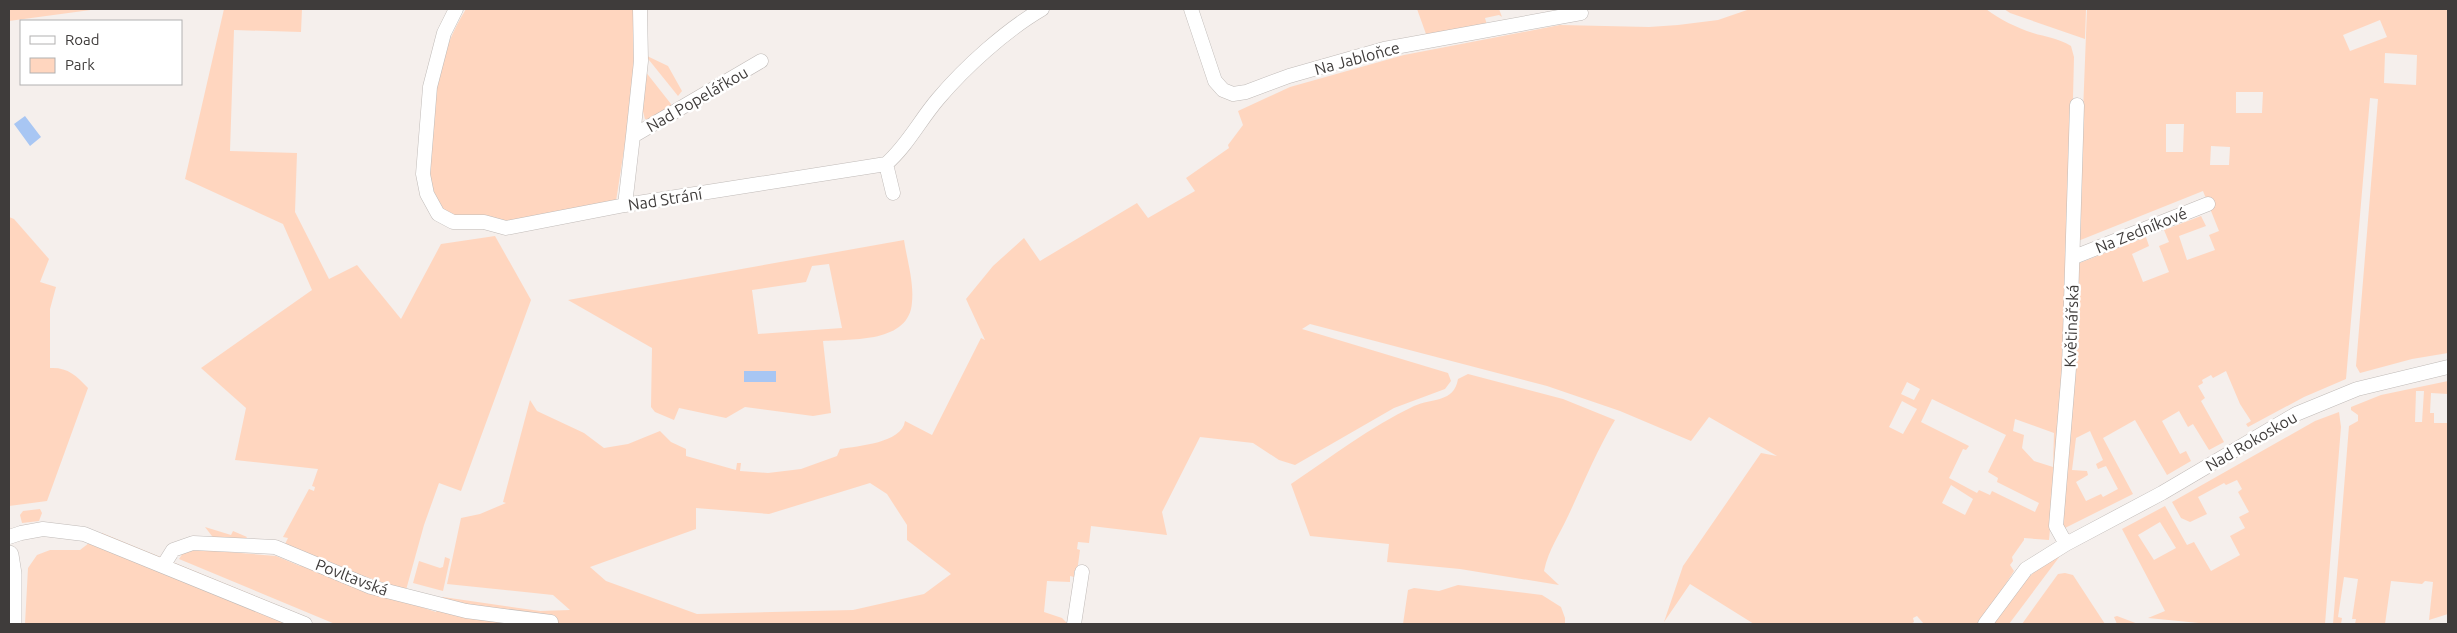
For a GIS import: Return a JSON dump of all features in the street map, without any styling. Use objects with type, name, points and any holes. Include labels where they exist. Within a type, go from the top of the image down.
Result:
[{"type":"street","name":"Nad Strání","points":[[456,9],[444,33],[430,87],[423,174],[427,194],[438,214],[453,222],[484,222],[506,228],[624,205],[886,164]]},
{"type":"street","name":"Nad Popelářkou","points":[[624,205],[641,61],[640,9]]},
{"type":"street","points":[[893,193],[886,164],[896,155],[939,98],[981,56],[1008,33],[1042,9]]},
{"type":"street","name":"Na Jabloňce","points":[[1191,9],[1215,81],[1223,90],[1234,94],[1246,92],[1289,76],[1384,49],[1581,13]]},
{"type":"street","name":"Nad Popelářkou","points":[[633,136],[761,61]]},
{"type":"street","name":"Květinářská","points":[[2066,544],[2056,526],[2067,396],[2074,257],[2077,105]]},
{"type":"street","name":"Na Zedníkové","points":[[2074,257],[2208,204]]},
{"type":"street","name":"Nad Rokoskou","points":[[1985,624],[2026,569],[2066,544],[2162,493],[2296,414],[2357,389],[2448,367]]},
{"type":"street","points":[[9,537],[21,532],[43,530],[84,534],[305,624]]},
{"type":"street","name":"Povltavská","points":[[162,566],[173,550],[193,543],[275,547],[371,587],[466,611],[551,622]]},
{"type":"street","points":[[9,555],[12,574],[12,624]]},
{"type":"street","points":[[1074,624],[1082,572]]},
{"type":"green space","points":[[9,9],[98,9],[9,21]]},
{"type":"green space","points":[[224,9],[302,9],[301,32],[234,30],[230,151],[297,153],[295,212],[329,279],[357,265],[401,319],[441,244],[495,236],[531,300],[461,491],[439,483],[424,525],[406,590],[336,567],[285,544],[288,538],[283,537],[309,489],[314,491],[315,487],[312,486],[318,469],[235,460],[246,408],[201,368],[312,290],[283,224],[185,179]]},
{"type":"green space","points":[[466,9],[633,9],[634,86],[616,201],[555,215],[513,221],[472,221],[452,217],[442,211],[435,201],[429,172],[435,87],[445,51]]},
{"type":"green space","points":[[1417,9],[1499,9],[1502,17],[1499,15],[1485,18],[1487,25],[1426,34]]},
{"type":"green space","points":[[1750,9],[1986,9],[2015,26],[2057,39],[2071,46],[2074,57],[2067,344],[2049,540],[2024,538],[2012,557],[2013,561],[2010,565],[2014,571],[1980,624],[1924,624],[1917,616],[1913,618],[1914,622],[1911,624],[1754,624],[1690,584],[1664,622],[1683,566],[1761,453],[1777,456],[1709,417],[1691,441],[1620,411],[1547,386],[1310,324],[1302,329],[1448,373],[1451,381],[1445,389],[1394,408],[1295,465],[1279,460],[1253,443],[1200,437],[1162,512],[1167,535],[1091,526],[1089,543],[1078,542],[1077,549],[1080,550],[1077,572],[1074,571],[1074,577],[1070,576],[1070,582],[1047,581],[1044,612],[1062,618],[1068,624],[335,624],[179,559],[183,553],[192,549],[276,556],[300,566],[309,563],[367,589],[436,612],[443,597],[540,611],[570,610],[553,595],[447,584],[461,518],[480,514],[506,503],[503,502],[530,400],[537,411],[584,433],[604,448],[628,444],[660,431],[671,442],[686,449],[686,456],[736,470],[737,463],[741,463],[740,471],[768,473],[801,469],[837,456],[840,449],[868,445],[888,439],[902,428],[905,421],[932,435],[981,338],[985,340],[966,299],[993,266],[1024,238],[1040,261],[1137,203],[1148,218],[1195,191],[1186,178],[1229,148],[1228,145],[1243,125],[1238,111],[1290,87],[1404,55],[1560,25],[1649,27],[1718,20]],"holes":[[[1907,382],[1920,389],[1914,400],[1901,394]],[[1932,399],[2006,435],[1988,472],[1998,478],[1997,482],[2039,503],[2035,512],[1992,491],[1990,495],[1979,490],[1977,493],[1949,478],[1963,449],[1966,450],[1969,446],[1921,422]],[[1902,401],[1917,409],[1903,434],[1889,427]],[[2015,419],[2054,433],[2053,467],[2034,461],[2022,448],[2024,435],[2013,431]],[[870,483],[887,494],[907,525],[907,540],[951,574],[924,594],[853,610],[697,614],[606,581],[590,567],[696,529],[696,508],[769,514]],[[1951,485],[1973,499],[1965,515],[1942,503]]]},
{"type":"green space","points":[[2004,9],[2086,9],[2085,39],[2010,13]]},
{"type":"green space","points":[[2087,9],[2448,9],[2448,353],[2412,359],[2360,373],[2356,366],[2378,99],[2370,98],[2346,379],[2304,397],[2248,427],[2246,424],[2251,421],[2240,404],[2226,371],[2213,378],[2211,375],[2202,380],[2203,383],[2198,386],[2205,398],[2201,401],[2224,442],[2209,450],[2193,424],[2188,427],[2179,411],[2162,421],[2180,454],[2186,451],[2191,461],[2167,475],[2135,420],[2103,438],[2133,494],[2063,529],[2077,264],[2146,237],[2149,246],[2132,254],[2143,282],[2169,272],[2159,246],[2169,242],[2164,230],[2201,216],[2206,226],[2179,236],[2187,260],[2215,250],[2209,235],[2219,231],[2203,191],[2078,241]],"holes":[[[2380,20],[2387,37],[2350,51],[2343,35]],[[2385,53],[2417,55],[2416,85],[2384,83]],[[2236,92],[2263,92],[2262,113],[2236,113]],[[2166,124],[2184,124],[2183,152],[2166,152]],[[2211,146],[2230,147],[2229,165],[2210,165]],[[2090,431],[2103,460],[2096,464],[2098,469],[2106,466],[2118,489],[2103,497],[2101,494],[2086,501],[2076,482],[2088,475],[2087,471],[2072,470],[2076,438]]]},
{"type":"green space","points":[[645,55],[668,66],[682,91],[678,96]]},
{"type":"green space","points":[[645,71],[671,104],[670,109],[650,120],[645,119],[642,108]]},
{"type":"green space","points":[[9,217],[14,219],[49,259],[40,282],[56,287],[50,309],[50,368],[66,370],[88,388],[47,501],[9,506]]},
{"type":"green space","points":[[904,240],[912,294],[909,315],[901,325],[891,332],[863,339],[823,341],[831,413],[813,416],[745,407],[726,418],[679,408],[674,420],[655,412],[651,407],[652,348],[568,300]],"holes":[[[829,264],[842,328],[758,334],[752,290],[806,282],[812,266]]]},
{"type":"green space","points":[[1468,374],[1563,399],[1615,420],[1596,454],[1546,563],[1544,571],[1559,585],[1460,569],[1387,562],[1389,544],[1310,536],[1291,484],[1382,423],[1414,406],[1447,396],[1456,387],[1458,379]]},
{"type":"green space","points":[[2448,381],[2448,394],[2431,393],[2430,413],[2434,413],[2434,423],[2448,423],[2448,614],[2429,620],[2433,582],[2425,581],[2422,584],[2391,581],[2385,624],[2355,624],[2356,619],[2352,619],[2358,579],[2344,577],[2338,617],[2342,618],[2341,624],[2333,624],[2349,426],[2358,421],[2358,415],[2351,410],[2351,407],[2381,395]],"holes":[[[2416,391],[2424,391],[2422,422],[2415,422]]]},
{"type":"green space","points":[[2339,412],[2341,427],[2325,624],[2209,624],[2148,618],[2165,611],[2122,529],[2165,506],[2187,545],[2194,542],[2211,571],[2240,555],[2230,536],[2245,528],[2239,517],[2249,512],[2238,492],[2242,489],[2237,480],[2226,485],[2224,483],[2198,497],[2207,514],[2190,522],[2181,518],[2172,502],[2315,421]],"holes":[[[2160,522],[2176,548],[2154,560],[2138,535]]]},
{"type":"green space","points":[[40,509],[42,513],[39,521],[22,523],[20,515],[23,511]]},
{"type":"green space","points":[[205,527],[231,535],[233,531],[247,537],[245,540],[215,540]]},
{"type":"green space","points":[[102,533],[304,616],[310,624],[25,624],[28,568],[37,555],[50,550],[80,550]]},
{"type":"green space","points":[[2060,556],[2009,624],[1989,624],[2020,585],[2039,569]]},
{"type":"green space","points":[[445,557],[450,559],[443,591],[413,583],[419,561],[440,568],[443,567]]},
{"type":"green space","points":[[2058,574],[2073,575],[2105,624],[2022,624]]},
{"type":"green space","points":[[1458,585],[1542,595],[1561,607],[1565,624],[1403,624],[1408,590],[1414,588],[1439,591]]},
{"type":"green space","points":[[2117,616],[2138,624],[2117,624],[2114,617]]},
{"type":"water","points":[[25,116],[41,137],[30,146],[14,124]]},
{"type":"water","points":[[744,371],[776,371],[776,382],[744,382]]}]
